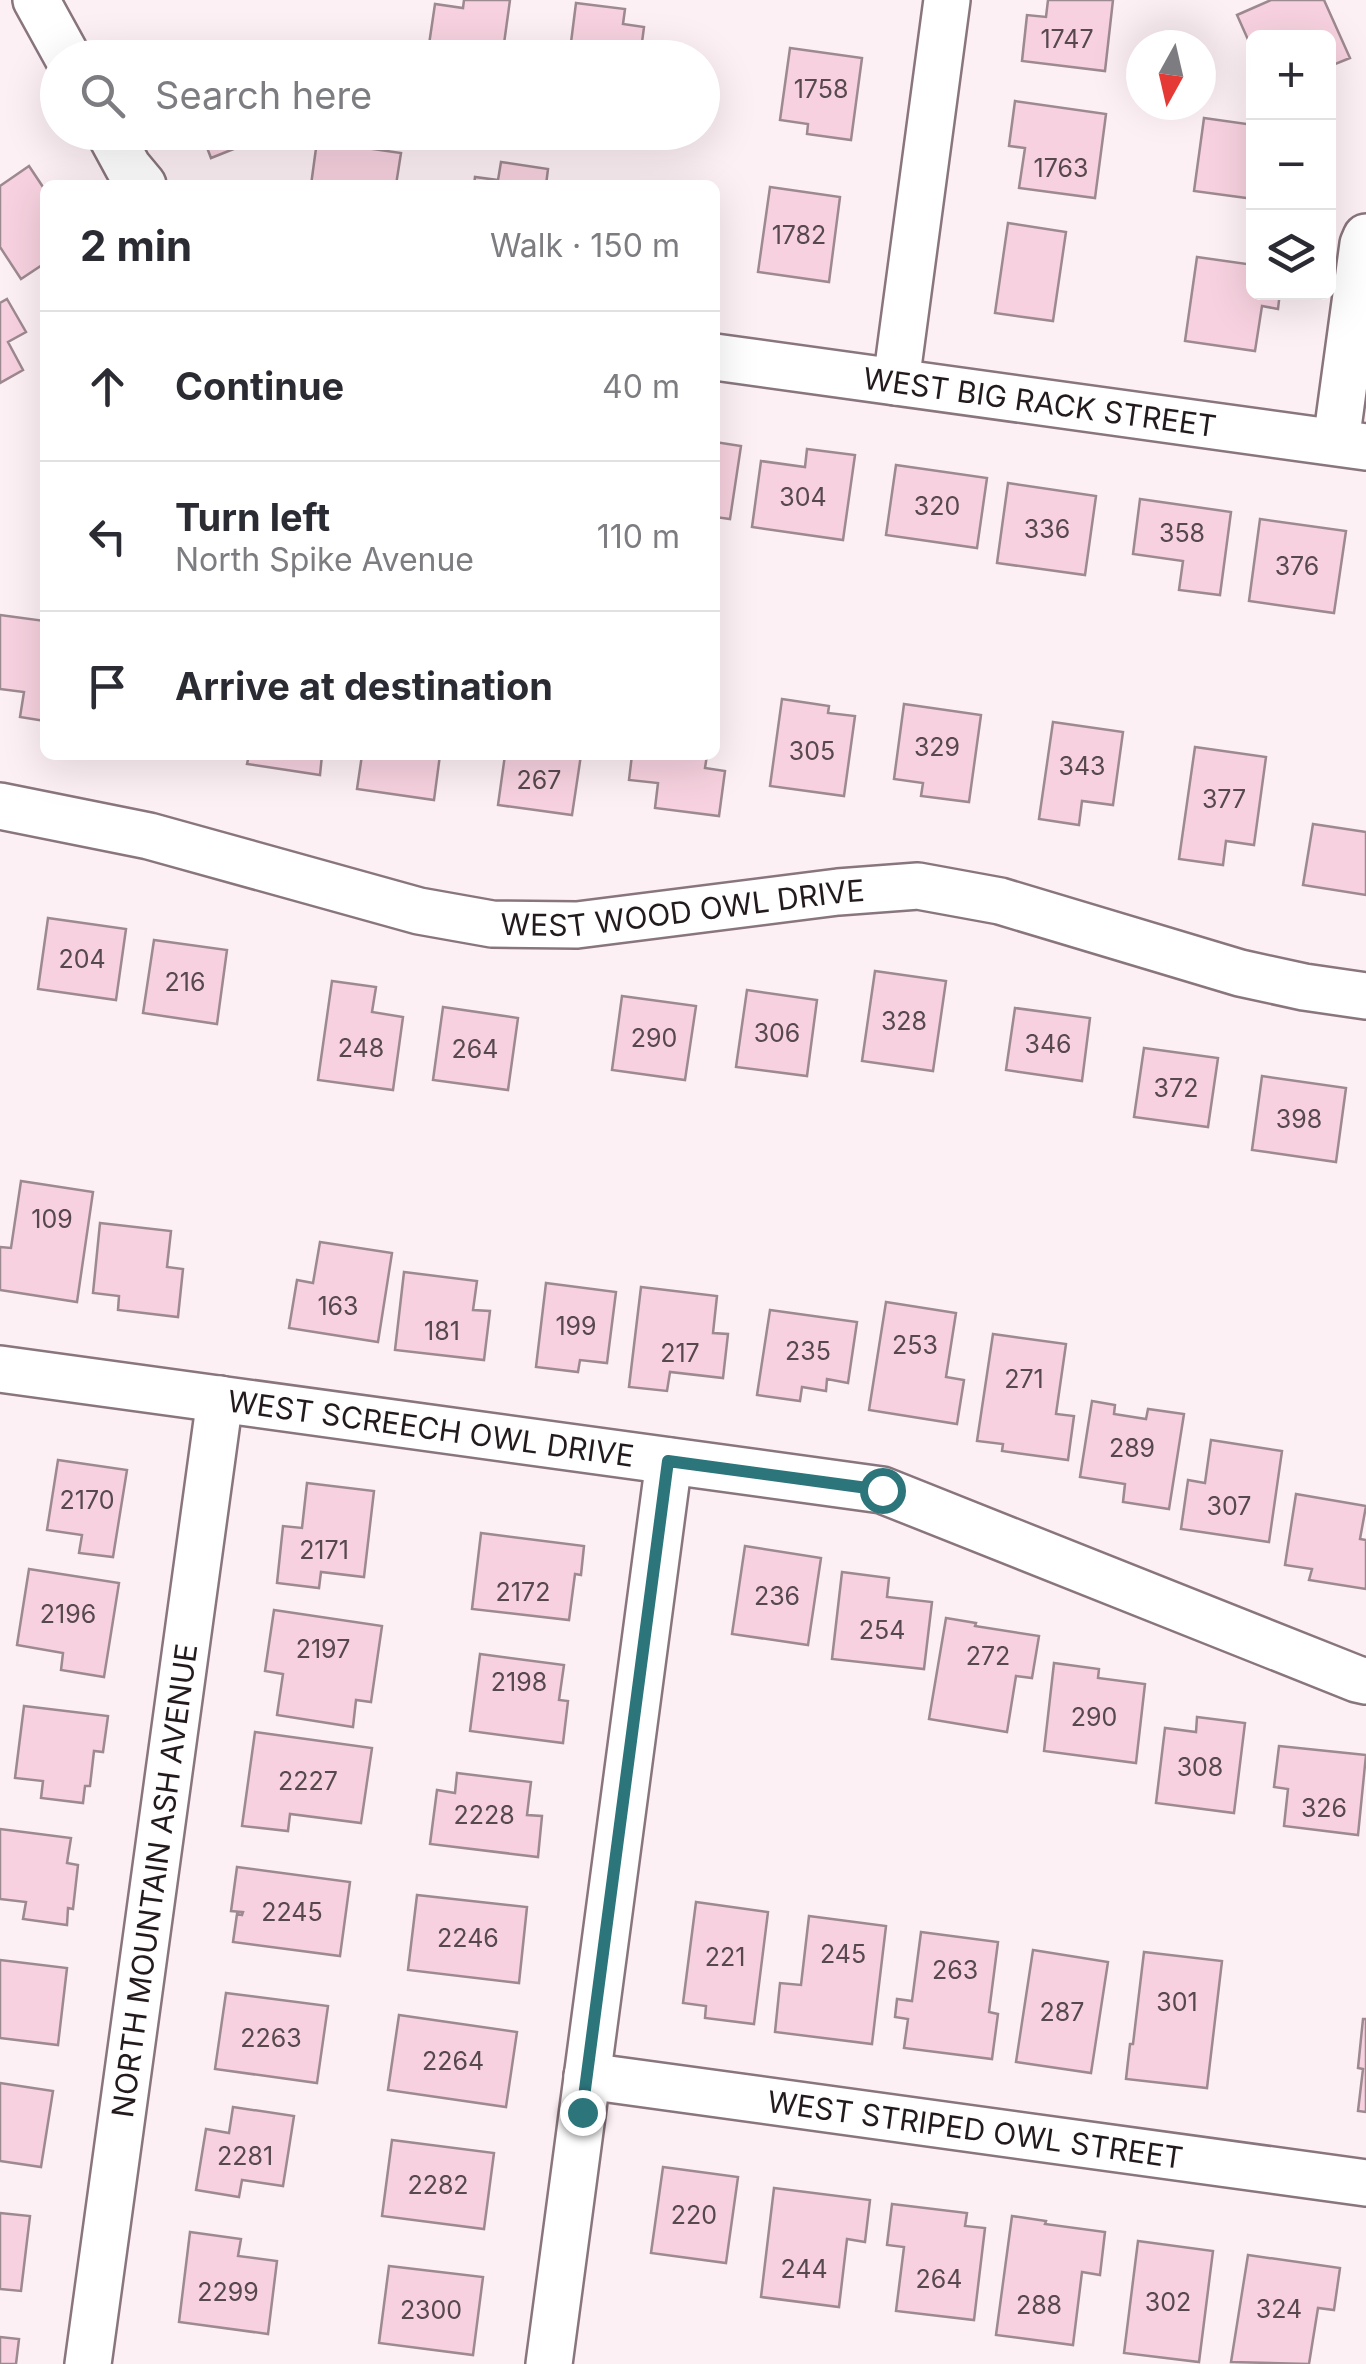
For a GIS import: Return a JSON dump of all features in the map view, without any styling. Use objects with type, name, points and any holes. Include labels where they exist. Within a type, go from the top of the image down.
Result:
[{"type":"street","points":[[36,0],[58,40]]},
{"type":"street","points":[[896,382],[947,0]]},
{"type":"street","points":[[119,150],[139,180]]},
{"type":"street","points":[[1351,445],[1366,238]]},
{"type":"street","name":"WEST BIG RACK STREET","points":[[720,358],[1351,445]]},
{"type":"street","name":"WEST WOOD OWL DRIVE","points":[[0,806],[149,836],[419,911],[492,924],[577,925],[838,892],[918,886],[1000,901],[1304,988],[1366,996]]},
{"type":"street","name":"WEST SCREECH OWL DRIVE","points":[[0,1369],[882,1490],[1366,1680]]},
{"type":"street","name":"NORTH MOUNTAIN ASH AVENUE","points":[[88,2364],[220,1399]]},
{"type":"street","points":[[548,2364],[668,1461]]},
{"type":"street","name":"WEST STRIPED OWL STREET","points":[[587,2076],[1366,2183]]},
{"type":"building","points":[[464,0],[510,0],[504,40],[430,40],[435,4],[463,8]]},
{"type":"building","points":[[1048,0],[1113,0],[1105,71],[1022,61],[1027,15],[1046,17]]},
{"type":"building","points":[[1271,0],[1324,0],[1350,58],[1336,64],[1336,30],[1246,30],[1246,35],[1237,15]]},
{"type":"building","points":[[576,3],[625,9],[623,24],[644,27],[642,40],[571,40]]},
{"type":"building","points":[[790,48],[862,58],[851,140],[807,134],[808,124],[780,120]]},
{"type":"building","points":[[1015,101],[1106,114],[1095,198],[1019,188],[1025,148],[1009,146]]},
{"type":"building","points":[[1204,120],[1246,124],[1246,198],[1194,191]]},
{"type":"building","points":[[208,150],[231,150],[211,158]]},
{"type":"building","points":[[316,150],[401,153],[397,180],[312,180]]},
{"type":"building","points":[[501,162],[548,169],[547,180],[498,180]]},
{"type":"building","points":[[29,166],[40,182],[40,266],[21,279],[0,247],[0,186]]},
{"type":"building","points":[[770,187],[840,197],[829,282],[758,272]]},
{"type":"building","points":[[1008,223],[1066,232],[1053,321],[995,313]]},
{"type":"building","points":[[1197,257],[1246,264],[1246,300],[1279,300],[1278,309],[1262,306],[1255,351],[1185,341]]},
{"type":"building","points":[[7,299],[26,332],[8,342],[23,370],[0,383],[0,303]]},
{"type":"building","points":[[720,443],[741,446],[730,519],[720,518]]},
{"type":"building","points":[[807,449],[855,455],[843,540],[752,527],[761,461],[805,467]]},
{"type":"building","points":[[896,465],[987,478],[977,548],[886,535]]},
{"type":"building","points":[[1008,483],[1096,496],[1085,575],[997,563]]},
{"type":"building","points":[[1140,499],[1231,512],[1220,595],[1179,590],[1183,561],[1133,554]]},
{"type":"building","points":[[1260,519],[1346,531],[1334,613],[1249,601]]},
{"type":"building","points":[[0,615],[40,620],[40,720],[20,717],[24,692],[0,689]]},
{"type":"building","points":[[782,699],[829,706],[828,713],[855,716],[844,796],[770,786]]},
{"type":"building","points":[[904,704],[981,715],[969,802],[921,796],[923,783],[894,779]]},
{"type":"building","points":[[1053,722],[1123,732],[1113,805],[1082,801],[1079,825],[1039,819]]},
{"type":"building","points":[[1195,747],[1266,757],[1254,845],[1226,841],[1223,865],[1179,859]]},
{"type":"building","points":[[248,760],[322,760],[320,775],[247,764]]},
{"type":"building","points":[[361,760],[439,760],[434,800],[357,789]]},
{"type":"building","points":[[504,760],[580,760],[572,815],[498,805]]},
{"type":"building","points":[[631,760],[706,760],[705,768],[725,771],[719,816],[655,808],[658,783],[629,780]]},
{"type":"building","points":[[1313,824],[1366,832],[1366,895],[1303,885]]},
{"type":"building","points":[[48,918],[126,929],[116,1000],[38,989]]},
{"type":"building","points":[[154,940],[227,950],[217,1024],[143,1013]]},
{"type":"building","points":[[875,971],[946,981],[933,1071],[862,1061]]},
{"type":"building","points":[[332,981],[376,987],[372,1012],[403,1017],[393,1090],[318,1080]]},
{"type":"building","points":[[747,990],[817,1000],[807,1076],[736,1067]]},
{"type":"building","points":[[622,996],[696,1006],[685,1080],[612,1070]]},
{"type":"building","points":[[443,1007],[518,1018],[508,1090],[433,1080]]},
{"type":"building","points":[[1015,1008],[1090,1018],[1082,1081],[1006,1070]]},
{"type":"building","points":[[1144,1048],[1218,1058],[1208,1127],[1134,1117]]},
{"type":"building","points":[[1262,1076],[1346,1088],[1336,1162],[1252,1150]]},
{"type":"building","points":[[21,1181],[93,1192],[77,1302],[0,1290],[0,1247],[11,1248]]},
{"type":"building","points":[[100,1223],[171,1231],[167,1267],[183,1269],[178,1317],[118,1310],[119,1296],[93,1293]]},
{"type":"building","points":[[320,1242],[392,1253],[378,1342],[289,1328],[297,1280],[313,1283]]},
{"type":"building","points":[[404,1272],[477,1281],[473,1310],[490,1311],[484,1360],[395,1350]]},
{"type":"building","points":[[546,1283],[616,1292],[607,1363],[580,1360],[578,1372],[536,1367]]},
{"type":"building","points":[[641,1287],[717,1296],[713,1333],[728,1334],[723,1378],[670,1372],[667,1391],[629,1387]]},
{"type":"building","points":[[886,1302],[956,1313],[946,1377],[964,1380],[957,1424],[869,1410]]},
{"type":"building","points":[[770,1310],[857,1322],[848,1383],[827,1379],[826,1391],[802,1387],[800,1401],[757,1395]]},
{"type":"building","points":[[993,1334],[1066,1344],[1056,1414],[1074,1416],[1068,1460],[1002,1451],[1003,1444],[977,1441]]},
{"type":"building","points":[[1092,1401],[1115,1405],[1114,1414],[1146,1419],[1148,1409],[1184,1414],[1169,1509],[1123,1502],[1125,1484],[1080,1477]]},
{"type":"building","points":[[1211,1440],[1282,1451],[1269,1542],[1181,1529],[1188,1480],[1205,1483]]},
{"type":"building","points":[[58,1460],[127,1470],[113,1557],[79,1553],[82,1535],[47,1530]]},
{"type":"building","points":[[307,1483],[374,1491],[364,1577],[321,1572],[319,1588],[277,1583],[283,1526],[302,1528]]},
{"type":"building","points":[[1296,1494],[1366,1506],[1360,1539],[1366,1540],[1366,1589],[1309,1580],[1312,1569],[1285,1565]]},
{"type":"building","points":[[481,1533],[584,1546],[581,1575],[575,1574],[569,1620],[472,1609]]},
{"type":"building","points":[[745,1546],[821,1558],[808,1645],[732,1634]]},
{"type":"building","points":[[29,1569],[119,1583],[104,1677],[61,1670],[63,1653],[17,1645]]},
{"type":"building","points":[[842,1572],[889,1578],[887,1597],[932,1602],[924,1669],[832,1659]]},
{"type":"building","points":[[274,1610],[382,1626],[371,1702],[356,1700],[353,1727],[277,1715],[283,1674],[265,1671]]},
{"type":"building","points":[[946,1618],[1039,1636],[1032,1678],[1016,1676],[1007,1732],[929,1719]]},
{"type":"building","points":[[480,1654],[564,1665],[559,1700],[568,1701],[563,1743],[470,1731]]},
{"type":"building","points":[[1054,1663],[1099,1669],[1098,1678],[1145,1684],[1136,1763],[1044,1751]]},
{"type":"building","points":[[24,1706],[108,1716],[103,1752],[94,1751],[90,1786],[85,1786],[83,1803],[41,1798],[43,1781],[15,1778]]},
{"type":"building","points":[[1197,1717],[1245,1723],[1234,1813],[1156,1803],[1165,1728],[1196,1732]]},
{"type":"building","points":[[255,1732],[372,1748],[361,1823],[290,1814],[288,1831],[242,1826]]},
{"type":"building","points":[[1279,1746],[1366,1755],[1358,1835],[1284,1826],[1288,1789],[1274,1787]]},
{"type":"building","points":[[457,1773],[531,1782],[527,1815],[542,1816],[538,1857],[430,1844],[437,1790],[455,1793]]},
{"type":"building","points":[[0,1829],[71,1838],[67,1863],[78,1865],[73,1909],[68,1908],[67,1925],[23,1919],[26,1902],[0,1899]]},
{"type":"building","points":[[237,1867],[350,1882],[340,1956],[233,1942],[237,1914],[243,1912],[231,1911]]},
{"type":"building","points":[[417,1895],[527,1907],[519,1983],[408,1970]]},
{"type":"building","points":[[696,1902],[768,1912],[754,2024],[705,2018],[706,2006],[683,2003]]},
{"type":"building","points":[[809,1916],[886,1926],[872,2044],[775,2032],[780,1983],[801,1985]]},
{"type":"building","points":[[921,1932],[998,1942],[989,2012],[998,2014],[992,2059],[904,2048],[908,2019],[895,2017],[897,1999],[912,2001]]},
{"type":"building","points":[[1033,1950],[1108,1962],[1091,2073],[1016,2062]]},
{"type":"building","points":[[1144,1952],[1222,1961],[1207,2088],[1126,2079]]},
{"type":"building","points":[[0,1960],[67,1968],[58,2045],[0,2038]]},
{"type":"building","points":[[226,1993],[328,2006],[317,2083],[215,2069]]},
{"type":"building","points":[[399,2015],[517,2032],[506,2107],[388,2090]]},
{"type":"building","points":[[1366,2019],[1366,2112],[1358,2111]]},
{"type":"building","points":[[0,2083],[53,2091],[41,2167],[0,2161]]},
{"type":"building","points":[[233,2107],[294,2116],[283,2186],[242,2180],[239,2197],[196,2190],[206,2129],[229,2133]]},
{"type":"building","points":[[392,2140],[494,2153],[484,2229],[382,2216]]},
{"type":"building","points":[[663,2167],[738,2177],[726,2263],[651,2253]]},
{"type":"building","points":[[774,2188],[870,2200],[865,2242],[847,2239],[839,2307],[761,2297]]},
{"type":"building","points":[[892,2204],[967,2213],[965,2226],[985,2228],[974,2320],[896,2311],[904,2247],[887,2245]]},
{"type":"building","points":[[0,2213],[30,2216],[21,2291],[0,2289]]},
{"type":"building","points":[[1012,2216],[1105,2232],[1100,2275],[1082,2272],[1073,2345],[996,2335]]},
{"type":"building","points":[[190,2232],[241,2239],[238,2256],[277,2261],[268,2334],[179,2322]]},
{"type":"building","points":[[1138,2241],[1213,2251],[1199,2362],[1124,2353]]},
{"type":"building","points":[[1248,2255],[1340,2268],[1334,2310],[1318,2308],[1309,2364],[1231,2362]]},
{"type":"building","points":[[389,2266],[483,2277],[473,2355],[379,2343]]},
{"type":"building","points":[[0,2337],[19,2339],[16,2364],[0,2364]]},
{"type":"route","points":[[582,2112],[668,1461],[882,1490]]}]
